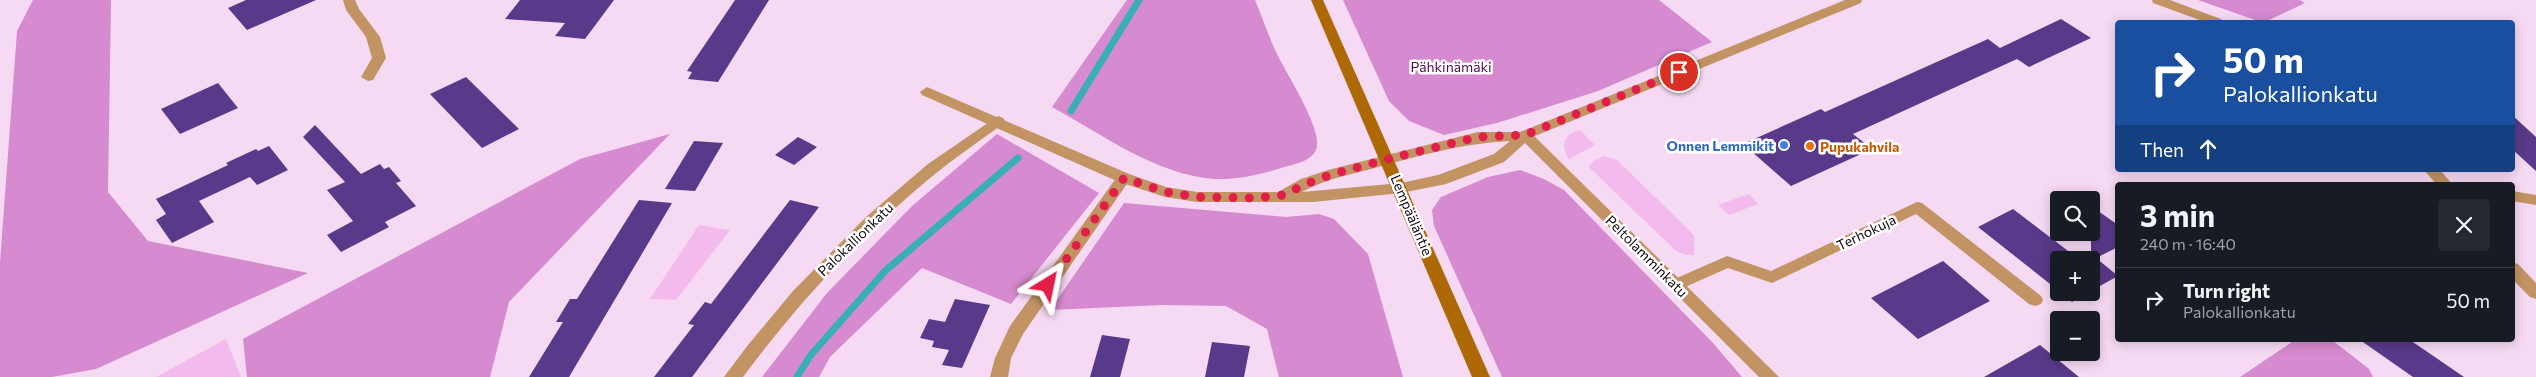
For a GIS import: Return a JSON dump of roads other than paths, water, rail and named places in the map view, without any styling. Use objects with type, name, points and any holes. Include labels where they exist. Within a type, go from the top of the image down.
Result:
[{"type":"main road","name":"Lempääläntie","points":[[1317,0],[1401,188],[1481,377]]},
{"type":"street","points":[[349,0],[353,10],[373,38],[379,58],[368,77]]},
{"type":"street","points":[[927,92],[998,121],[1124,178],[1166,192],[1197,197],[1256,198],[1284,195],[1314,197],[1401,188],[1441,180],[1499,158],[1525,135],[1856,0]]},
{"type":"street","points":[[2158,0],[2211,20]]},
{"type":"street","name":"Palokallionkatu","points":[[734,377],[771,326],[837,255],[924,175],[998,121]]},
{"type":"street","points":[[1284,195],[1333,174],[1388,159],[1478,137],[1525,135]]},
{"type":"street","name":"Peltolamminkatu","points":[[1525,135],[1770,377]]},
{"type":"street","points":[[2433,172],[2443,182]]},
{"type":"street","points":[[999,377],[1003,358],[1016,331],[1124,178]]},
{"type":"street","points":[[2515,196],[2536,200]]},
{"type":"street","name":"Terhokuja","points":[[1676,285],[1726,262],[1772,277],[1917,207],[2035,300]]},
{"type":"street","points":[[2515,271],[2536,293]]},
{"type":"waterway","points":[[1071,111],[1139,0]]},
{"type":"waterway","points":[[797,377],[810,356],[885,271],[1018,158]]},
{"type":"place","name":"Onnen Lemmikit","points":[[1784,145]]},
{"type":"place","name":"Pupukahvila","points":[[1810,146]]},
{"type":"park label","name":"Pähkinämäki","points":[[1451,66]]}]
